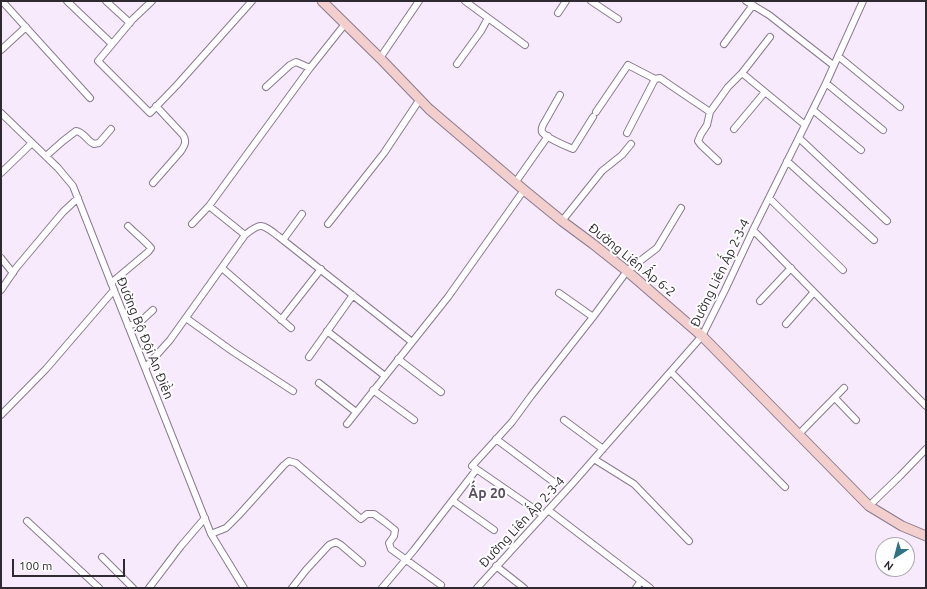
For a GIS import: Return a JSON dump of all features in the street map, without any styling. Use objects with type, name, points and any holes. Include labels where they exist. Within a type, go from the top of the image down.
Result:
[{"type":"street","points":[[2,1],[90,98]]},
{"type":"street","points":[[67,1],[112,44]]},
{"type":"street","points":[[106,1],[130,23]]},
{"type":"street","points":[[152,1],[130,23],[98,61],[150,113],[252,1]]},
{"type":"street","name":"Đường Liên Ấp 6-2","points":[[322,1],[430,109],[515,183],[627,271],[702,336],[869,506],[902,526],[926,536]]},
{"type":"street","points":[[380,58],[419,1]]},
{"type":"street","points":[[466,1],[525,45]]},
{"type":"street","points":[[558,13],[566,1]]},
{"type":"street","points":[[591,1],[618,19]]},
{"type":"street","points":[[746,1],[768,15],[834,65]]},
{"type":"street","name":"Đường Liên Ấp 2-3-4","points":[[477,588],[603,449],[702,336],[826,83],[863,1]]},
{"type":"street","points":[[724,44],[753,6]]},
{"type":"street","points":[[457,64],[481,31],[488,18]]},
{"type":"street","points":[[192,224],[209,206],[310,68],[345,24]]},
{"type":"street","points":[[1,50],[26,27]]},
{"type":"street","points":[[718,161],[701,145],[698,140],[707,125],[710,112],[728,87],[742,74],[770,37]]},
{"type":"street","points":[[838,56],[900,107]]},
{"type":"street","points":[[266,87],[290,65],[296,62],[310,68]]},
{"type":"street","points":[[560,95],[542,128],[543,132],[548,136],[573,149],[628,65],[655,79],[660,78],[710,112]]},
{"type":"street","points":[[742,74],[805,125]]},
{"type":"street","points":[[627,133],[655,79]]},
{"type":"street","points":[[826,83],[883,130]]},
{"type":"street","points":[[734,129],[765,92]]},
{"type":"street","points":[[328,224],[384,152],[420,99]]},
{"type":"street","points":[[154,183],[181,151],[186,141],[183,135],[156,106]]},
{"type":"street","points":[[813,110],[861,150]]},
{"type":"street","name":"Đường Bộ Đội An Điền","points":[[1,113],[58,168],[73,186],[211,534],[244,588]]},
{"type":"street","points":[[46,156],[76,131],[80,132],[89,142],[94,144],[99,143],[111,129]]},
{"type":"street","points":[[515,183],[548,136]]},
{"type":"street","points":[[799,138],[887,221]]},
{"type":"street","points":[[1,173],[32,143]]},
{"type":"street","points":[[562,221],[602,171],[622,156],[631,144]]},
{"type":"street","points":[[787,161],[874,240]]},
{"type":"street","points":[[346,424],[448,297],[524,190]]},
{"type":"street","points":[[1,290],[62,212],[78,198]]},
{"type":"street","points":[[769,198],[843,270]]},
{"type":"street","points":[[209,206],[245,236]]},
{"type":"street","points":[[543,516],[472,466],[512,422],[627,271],[657,248],[681,208]]},
{"type":"street","points":[[283,240],[302,214]]},
{"type":"street","points":[[111,284],[151,248],[128,226]]},
{"type":"street","points":[[145,368],[170,340],[245,236],[254,228],[259,226],[266,227],[412,342]]},
{"type":"street","points":[[753,230],[926,406]]},
{"type":"street","points":[[1,259],[13,273]]},
{"type":"street","points":[[222,268],[291,328]]},
{"type":"street","points":[[760,301],[791,268]]},
{"type":"street","points":[[281,320],[321,269]]},
{"type":"street","points":[[1,415],[46,369],[114,290]]},
{"type":"street","points":[[786,324],[814,292]]},
{"type":"street","points":[[559,293],[593,317]]},
{"type":"street","points":[[309,357],[353,295]]},
{"type":"street","points":[[128,326],[140,322],[153,310]]},
{"type":"street","points":[[186,318],[292,391]]},
{"type":"street","points":[[327,331],[384,376]]},
{"type":"street","points":[[398,359],[441,392]]},
{"type":"street","points":[[671,372],[785,487]]},
{"type":"street","points":[[319,383],[356,412]]},
{"type":"street","points":[[799,434],[844,388]]},
{"type":"street","points":[[373,390],[414,420]]},
{"type":"street","points":[[834,398],[856,420]]},
{"type":"street","points":[[564,420],[603,449]]},
{"type":"street","points":[[496,439],[555,483]]},
{"type":"street","points":[[869,506],[925,452]]},
{"type":"street","points":[[594,459],[634,484],[689,540]]},
{"type":"street","points":[[211,534],[226,528],[284,465],[290,461],[296,463],[361,519],[367,514],[374,514],[395,530],[394,536],[389,543],[390,549],[441,585]]},
{"type":"street","points":[[382,588],[453,501],[476,470]]},
{"type":"street","points":[[453,501],[494,530]]},
{"type":"street","points":[[548,510],[650,588]]},
{"type":"street","points":[[149,588],[181,546],[205,518]]},
{"type":"street","points":[[27,521],[99,588]]},
{"type":"street","points":[[292,588],[329,545],[336,542],[362,563]]},
{"type":"street","points":[[102,557],[133,588]]},
{"type":"street","points":[[496,566],[524,588]]},
{"type":"street","points":[[636,588],[641,581]]},
{"type":"district","name":"Ấp 20","points":[[487,493]]}]
